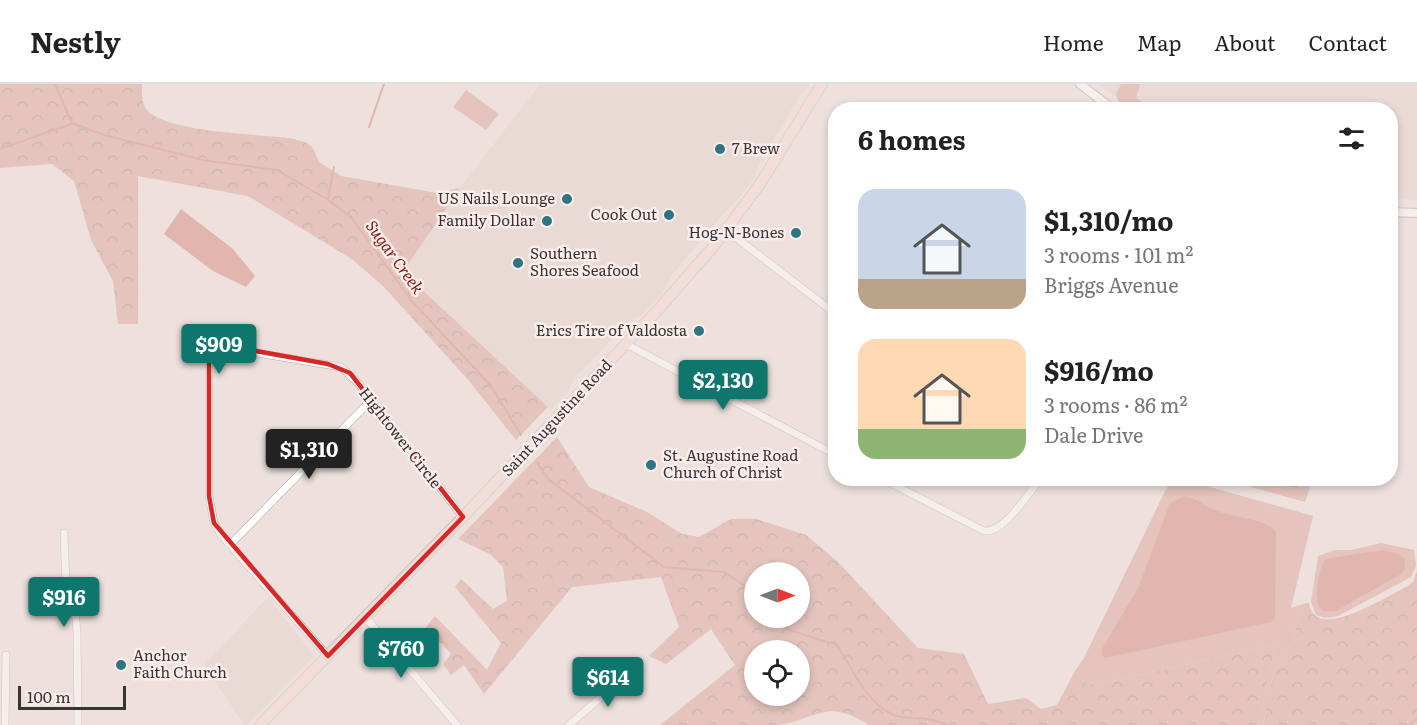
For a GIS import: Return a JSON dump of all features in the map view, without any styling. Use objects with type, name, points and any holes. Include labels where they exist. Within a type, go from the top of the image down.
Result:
[{"type":"main road","name":"Saint Augustine Road","points":[[260,725],[463,517],[626,344],[726,230],[760,184],[822,84]]},
{"type":"street","points":[[1080,84],[1104,102]]},
{"type":"street","points":[[1398,212],[1417,213]]},
{"type":"street","points":[[726,230],[828,308]]},
{"type":"street","points":[[626,344],[828,450]]},
{"type":"street","name":"Hightower Circle","points":[[328,656],[218,531],[211,512],[209,360],[217,353],[233,349],[341,367],[350,373],[463,517]]},
{"type":"street","points":[[230,545],[371,400]]},
{"type":"street","points":[[897,486],[984,531],[991,532],[1001,527],[1034,486]]},
{"type":"street","points":[[64,533],[66,584],[75,609],[77,633],[78,725]]},
{"type":"street","points":[[365,617],[457,725]]},
{"type":"street","points":[[5,725],[6,655]]},
{"type":"street","points":[[569,725],[630,672]]},
{"type":"highlighted area","points":[[245,349],[328,364],[350,373],[463,517],[328,656],[214,523],[209,496],[209,360],[225,350]]},
{"type":"shaded area","points":[[540,84],[810,84],[801,94],[761,160],[754,178],[738,200],[722,215],[672,275],[664,291],[642,315],[628,323],[575,377],[566,394],[551,410],[403,272],[460,188]]},
{"type":"shaded area","points":[[1099,84],[1417,84],[1417,200],[1398,199],[1398,102],[1123,102]]},
{"type":"shaded area","points":[[181,209],[233,249],[255,276],[246,287],[213,271],[164,234]]},
{"type":"shaded area","points":[[1185,496],[1218,511],[1265,524],[1276,531],[1275,618],[1271,622],[1105,658],[1102,656],[1102,649],[1139,586],[1170,503]]},
{"type":"shaded area","points":[[1383,550],[1398,554],[1405,559],[1405,569],[1401,574],[1336,611],[1323,611],[1319,607],[1318,583],[1325,559]]},
{"type":"shaded area","points":[[268,597],[314,656],[247,725],[244,725],[204,665]]},
{"type":"green space","points":[[0,84],[142,84],[145,108],[151,114],[164,120],[198,129],[290,138],[307,143],[313,148],[319,162],[341,176],[437,193],[460,188],[403,272],[548,407],[516,440],[470,382],[384,287],[352,259],[248,196],[138,176],[138,324],[118,324],[113,281],[91,240],[74,181],[52,164],[0,168]]},
{"type":"green space","points":[[1121,84],[1140,84],[1136,98],[1142,102],[1120,102],[1116,94]]},
{"type":"green space","points":[[466,90],[499,114],[486,130],[453,107]]},
{"type":"green space","points":[[557,437],[589,487],[647,512],[682,534],[699,537],[731,519],[757,519],[806,535],[838,562],[918,648],[964,654],[988,704],[1026,698],[1041,709],[1057,705],[1075,671],[1087,685],[1100,684],[1276,644],[1258,725],[869,725],[842,712],[831,711],[777,725],[660,725],[735,665],[711,629],[666,664],[649,656],[679,627],[661,577],[572,587],[484,694],[464,665],[451,675],[443,664],[451,654],[426,627],[435,616],[487,670],[501,643],[455,587],[461,579],[493,609],[507,601],[503,567],[490,554],[458,539]]},
{"type":"green space","points":[[1168,486],[1207,486],[1313,516],[1291,608],[1306,603],[1297,621],[1293,642],[1275,665],[1263,725],[1258,725],[1276,644],[1087,686],[1075,671],[1084,658]]},
{"type":"green space","points":[[1248,486],[1311,486],[1305,502]]},
{"type":"green space","points":[[1381,543],[1414,550],[1416,566],[1411,577],[1338,616],[1325,618],[1316,615],[1311,602],[1318,556],[1335,550],[1351,550]]},
{"type":"green space","points":[[1417,571],[1417,725],[1263,725],[1275,665],[1293,642],[1297,621],[1306,603],[1309,603],[1314,614],[1324,619],[1352,614],[1408,586],[1413,582]]},
{"type":"waterway","name":"Sugar Creek","points":[[55,84],[72,123],[104,135],[203,160],[277,170],[328,200],[351,217],[411,300],[491,386],[521,435]]},
{"type":"waterway","points":[[369,127],[384,84]]},
{"type":"waterway","points":[[0,149],[71,124]]},
{"type":"waterway","points":[[328,199],[334,167]]},
{"type":"waterway","name":"Sugar Creek","points":[[537,462],[548,479],[664,567],[724,572],[744,585]]},
{"type":"waterway","name":"Sugar Creek","points":[[787,628],[837,645],[863,688],[880,707],[901,717],[928,719],[946,725]]},
{"type":"waterway","name":"Sugar Creek","points":[[1409,725],[1417,719]]},
{"type":"place","name":"7 Brew","points":[[720,149]]},
{"type":"place","name":"US Nails Lounge","points":[[567,199]]},
{"type":"place","name":"Cook Out","points":[[669,215]]},
{"type":"place","name":"Family Dollar","points":[[547,221]]},
{"type":"place","name":"Hog-N-Bones","points":[[796,233]]},
{"type":"place","name":"Southern Shores Seafood","points":[[518,263]]},
{"type":"place","name":"Erics Tire of Valdosta","points":[[699,331]]},
{"type":"place","name":"St. Augustine Road Church of Christ","points":[[651,465]]},
{"type":"place","name":"Anchor Faith Church","points":[[121,665]]}]
